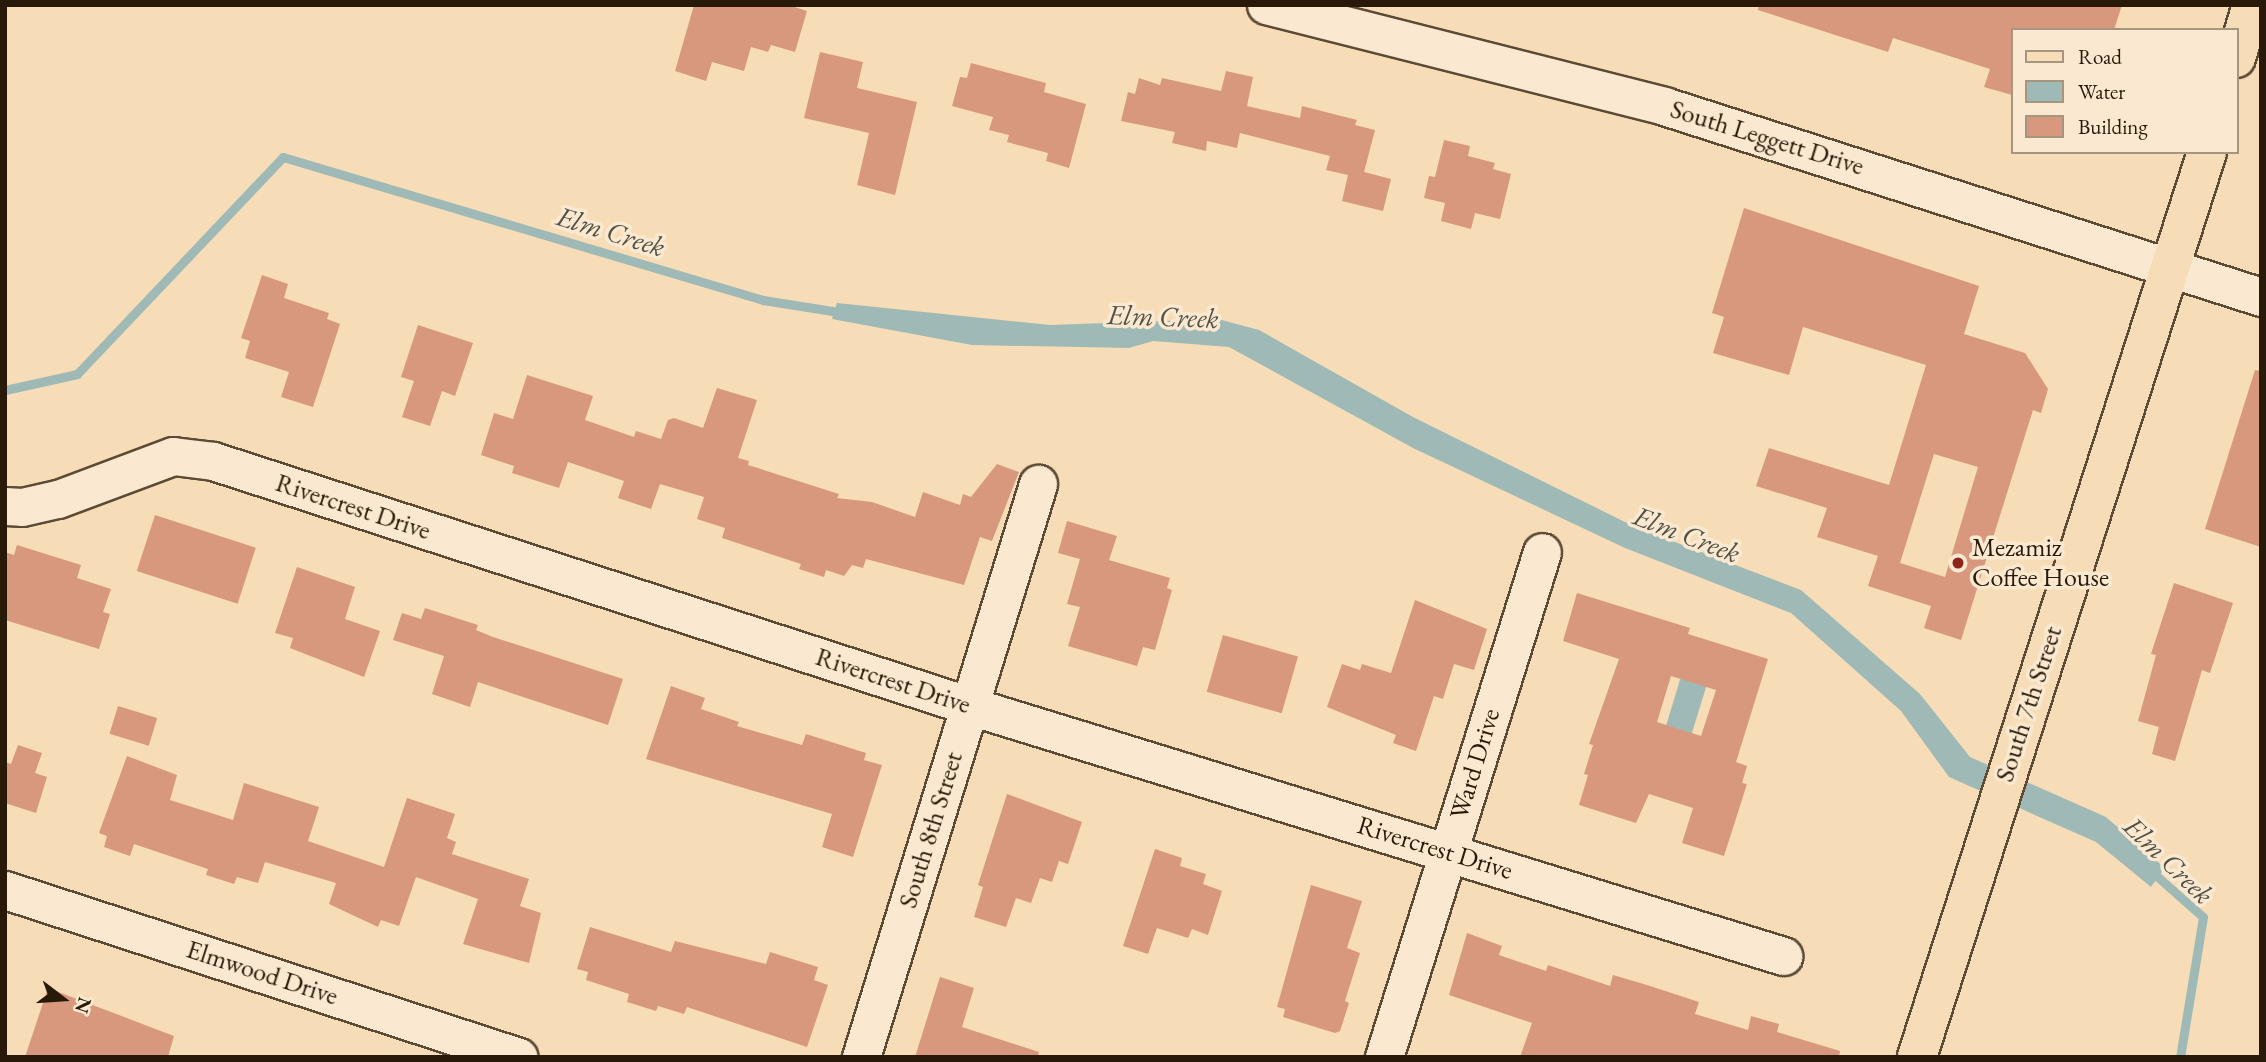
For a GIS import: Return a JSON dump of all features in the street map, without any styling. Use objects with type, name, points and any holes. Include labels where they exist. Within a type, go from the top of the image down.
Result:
[{"type":"main road","points":[[2238,51],[2252,5]]},
{"type":"main road","name":"South 7th Street","points":[[1917,1057],[1980,853],[2206,154]]},
{"type":"street","name":"South Leggett Drive","points":[[1266,5],[1664,106],[2261,297]]},
{"type":"street","name":"Rivercrest Drive","points":[[5,506],[22,507],[58,499],[154,460],[189,456],[970,706],[1783,956]]},
{"type":"street","name":"South 8th Street","points":[[861,1057],[1038,484]]},
{"type":"street","name":"Ward Drive","points":[[1384,1057],[1542,552]]},
{"type":"street","name":"Elmwood Drive","points":[[5,890],[519,1057]]},
{"type":"water","points":[[837,303],[1050,325],[1218,319],[1259,330],[1413,417],[1633,526],[1801,590],[1920,694],[1970,757],[2106,817],[2165,868],[2151,887],[2096,842],[1949,777],[1901,711],[1791,613],[1625,548],[1413,448],[1229,347],[1153,341],[1129,348],[972,345],[832,319]]},
{"type":"water","points":[[1683,670],[1709,678],[1692,734],[1666,726]]},
{"type":"building","points":[[694,5],[788,5],[807,11],[795,52],[771,45],[768,52],[751,47],[744,71],[712,62],[706,81],[675,71]]},
{"type":"building","points":[[1759,5],[2122,5],[2115,28],[2010,28],[2010,94],[1984,87],[1990,69],[1893,38],[1888,52],[1758,10]]},
{"type":"building","points":[[820,52],[863,62],[857,88],[917,102],[895,195],[857,185],[869,133],[804,118]]},
{"type":"building","points":[[971,63],[1046,83],[1044,92],[1086,104],[1069,168],[1046,161],[1048,153],[1007,142],[1009,135],[989,130],[993,117],[952,106],[960,77],[967,78]]},
{"type":"building","points":[[1226,71],[1253,77],[1247,106],[1300,118],[1302,106],[1357,120],[1355,125],[1375,130],[1364,172],[1391,179],[1383,211],[1342,201],[1348,175],[1326,170],[1330,156],[1240,133],[1237,148],[1207,141],[1206,151],[1172,143],[1175,132],[1121,121],[1128,92],[1135,94],[1139,78],[1160,85],[1162,78],[1221,91]]},
{"type":"building","points":[[1444,140],[1470,146],[1468,156],[1495,163],[1493,169],[1511,174],[1500,219],[1475,213],[1471,229],[1441,221],[1445,203],[1424,198],[1429,176],[1435,177]]},
{"type":"building","points":[[1744,208],[1979,286],[1964,334],[2025,353],[2048,389],[2041,413],[2033,410],[1961,640],[1924,628],[1931,606],[1868,586],[1878,556],[1817,537],[1827,508],[1756,486],[1769,448],[1889,485],[1926,365],[1803,327],[1789,375],[1713,353],[1724,317],[1712,313]],"holes":[[[1934,454],[1978,467],[1945,577],[1900,563]]]},
{"type":"building","points":[[262,275],[288,284],[284,298],[329,313],[327,319],[340,324],[313,407],[281,397],[289,372],[245,358],[250,341],[241,338]]},
{"type":"building","points":[[418,325],[473,343],[455,396],[442,391],[430,426],[402,417],[414,381],[401,377]]},
{"type":"building","points":[[2255,370],[2261,371],[2261,547],[2205,529]]},
{"type":"building","points":[[527,375],[593,396],[585,420],[634,437],[636,431],[661,439],[668,420],[674,418],[703,428],[717,388],[757,400],[738,458],[749,461],[748,465],[839,494],[837,498],[872,502],[915,517],[923,492],[960,505],[963,494],[971,497],[997,464],[1019,472],[992,541],[980,537],[964,585],[866,559],[863,568],[852,565],[844,576],[826,570],[824,577],[799,569],[801,564],[722,538],[725,528],[697,519],[704,497],[660,484],[651,509],[618,498],[624,481],[568,462],[559,488],[512,473],[514,466],[481,455],[494,413],[513,419]]},
{"type":"building","points":[[155,515],[256,548],[238,604],[137,571]]},
{"type":"building","points":[[1067,521],[1117,536],[1109,560],[1170,578],[1167,588],[1172,590],[1155,650],[1143,647],[1137,666],[1068,646],[1080,607],[1067,604],[1080,559],[1058,553]]},
{"type":"building","points":[[17,545],[81,565],[77,578],[111,589],[103,612],[110,614],[99,649],[5,620],[5,552],[14,555]]},
{"type":"building","points":[[297,567],[355,587],[345,619],[380,631],[364,677],[290,648],[293,638],[275,633]]},
{"type":"building","points":[[2174,583],[2233,603],[2210,673],[2202,670],[2175,761],[2152,754],[2159,727],[2138,721],[2156,655],[2151,654]]},
{"type":"building","points":[[1577,593],[1690,628],[1688,634],[1768,659],[1736,762],[1747,766],[1742,783],[1747,784],[1724,856],[1682,843],[1693,808],[1649,794],[1636,823],[1579,805],[1588,775],[1584,774],[1593,745],[1589,744],[1619,659],[1563,641]],"holes":[[[1671,676],[1716,690],[1701,736],[1657,722]]]},
{"type":"building","points":[[1415,600],[1487,629],[1474,670],[1454,664],[1443,699],[1434,696],[1416,751],[1393,743],[1396,735],[1327,707],[1342,664],[1360,670],[1362,664],[1391,673]]},
{"type":"building","points":[[425,608],[478,625],[476,630],[493,637],[623,679],[608,725],[478,682],[470,707],[432,694],[444,656],[393,640],[402,613],[421,619]]},
{"type":"building","points":[[1223,635],[1298,656],[1282,713],[1207,692]]},
{"type":"building","points":[[671,686],[705,698],[701,709],[739,722],[737,726],[802,745],[806,734],[866,753],[864,760],[882,765],[853,857],[822,847],[832,814],[646,759]]},
{"type":"building","points":[[118,706],[157,718],[149,746],[110,734]]},
{"type":"building","points":[[18,745],[42,753],[35,773],[47,777],[36,813],[5,803],[5,762],[11,764]]},
{"type":"building","points":[[127,756],[177,775],[170,800],[233,820],[244,783],[319,807],[308,841],[384,867],[407,798],[455,814],[447,838],[456,842],[452,854],[529,879],[520,906],[541,913],[529,963],[463,944],[478,899],[416,877],[399,926],[381,920],[378,927],[329,904],[336,883],[265,862],[258,883],[237,877],[234,884],[206,875],[208,869],[134,844],[130,856],[104,847],[107,836],[99,833]]},
{"type":"building","points":[[1007,794],[1082,822],[1068,864],[1059,861],[1052,882],[1040,878],[1031,903],[1016,898],[1006,927],[974,917],[983,887],[978,885]]},
{"type":"building","points":[[1155,849],[1182,858],[1180,866],[1206,874],[1203,884],[1222,891],[1208,935],[1192,929],[1188,938],[1157,928],[1148,954],[1123,946]]},
{"type":"building","points":[[1311,885],[1362,901],[1347,948],[1360,953],[1345,1001],[1349,1003],[1340,1031],[1335,1033],[1283,1017],[1285,1009],[1277,1007]]},
{"type":"building","points":[[590,927],[671,952],[675,941],[766,964],[770,952],[818,967],[814,980],[828,985],[807,1047],[687,1007],[684,1014],[658,1006],[656,1011],[627,1002],[629,994],[586,980],[588,972],[577,969]]},
{"type":"building","points":[[1467,933],[1502,946],[1499,955],[1546,971],[1548,965],[1610,986],[1613,975],[1699,1002],[1695,1014],[1748,1030],[1751,1016],[1779,1024],[1777,1032],[1840,1051],[1839,1057],[1520,1057],[1532,1023],[1449,995]]},
{"type":"building","points":[[940,977],[974,988],[962,1027],[1039,1052],[1038,1057],[915,1057]]},
{"type":"building","points":[[48,988],[174,1036],[168,1057],[25,1057]]},
{"type":"waterway","name":"Elm Creek","points":[[5,390],[77,374],[283,157],[763,300],[845,313]]},
{"type":"waterway","name":"Elm Creek","points":[[2151,871],[2203,917],[2180,1057]]},
{"type":"place","name":"Mezamiz Coffee House","points":[[1958,563]]}]
